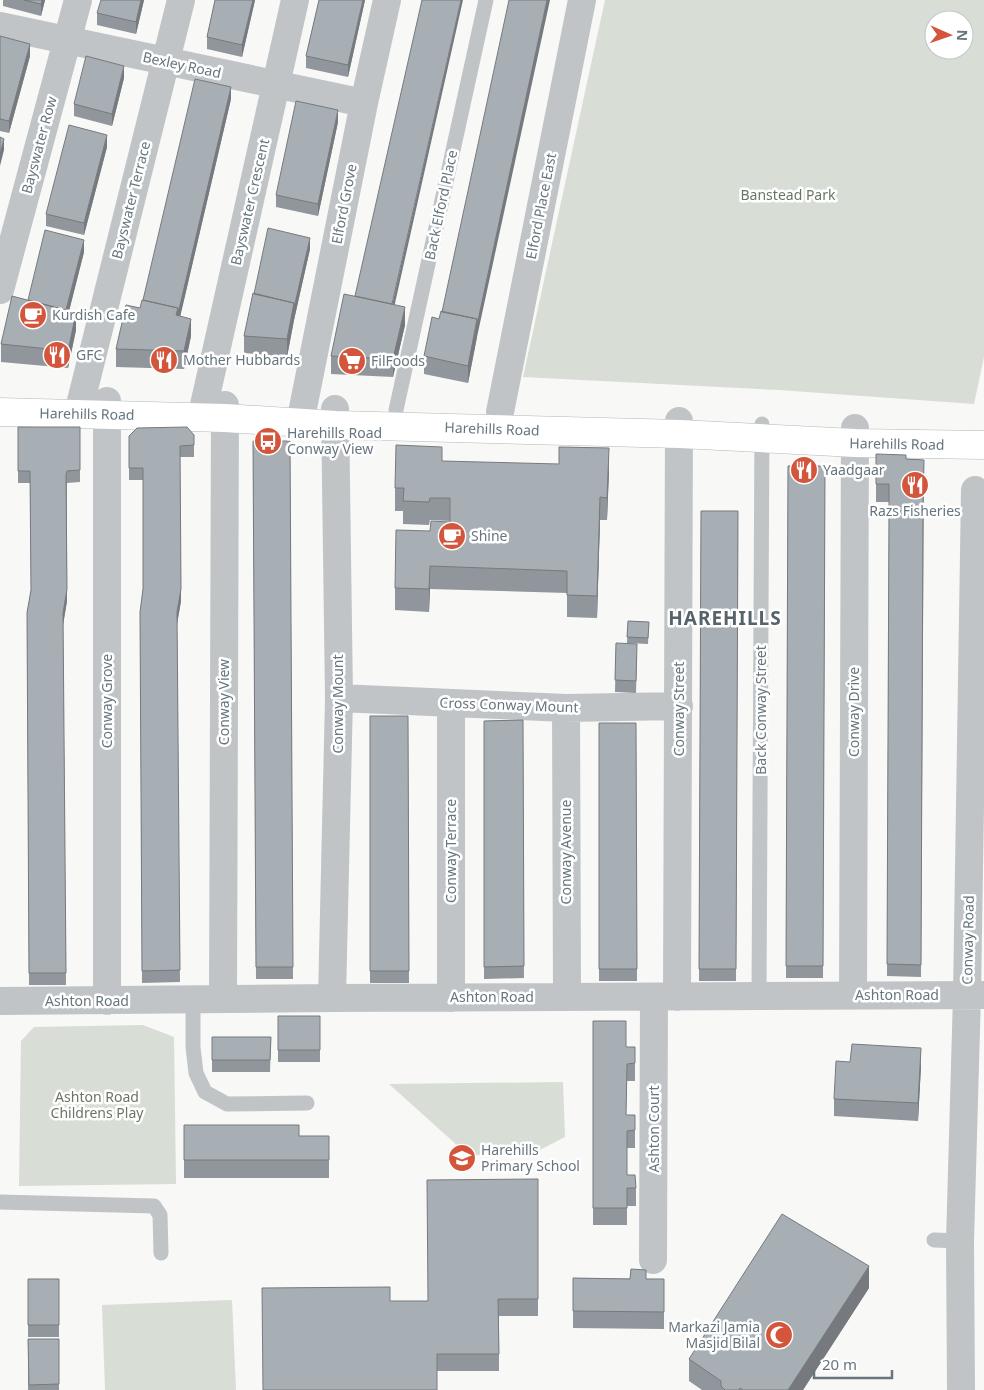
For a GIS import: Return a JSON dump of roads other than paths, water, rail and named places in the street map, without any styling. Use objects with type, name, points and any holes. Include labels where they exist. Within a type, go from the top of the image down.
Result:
[{"type":"street","name":"Bayswater Row","points":[[0,290],[78,0]]},
{"type":"street","name":"Bayswater Terrace","points":[[99,405],[166,61],[181,0]]},
{"type":"street","name":"Bayswater Crescent","points":[[218,409],[276,85],[296,0]]},
{"type":"street","name":"Elford Grove","points":[[303,408],[364,103],[388,0]]},
{"type":"street","name":"Elford Place East","points":[[500,412],[582,0]]},
{"type":"street","name":"Bexley Road","points":[[0,26],[364,103]]},
{"type":"street","name":"Harehills Road","points":[[0,398],[335,417],[762,431],[984,445]]},
{"type":"street","name":"Harehills Road","points":[[0,412],[99,405]]},
{"type":"street","name":"Conway Grove","points":[[99,405],[107,445],[107,1002]]},
{"type":"street","name":"Harehills Road","points":[[218,409],[303,408],[335,417],[396,410],[500,412],[679,428]]},
{"type":"street","name":"Conway View","points":[[218,409],[223,999]]},
{"type":"street","name":"Conway Mount","points":[[332,998],[340,698],[335,417]]},
{"type":"street","name":"Conway Street","points":[[666,997],[679,706],[679,428]]},
{"type":"street","name":"Harehills Road","points":[[855,436],[984,428]]},
{"type":"street","name":"Conway Drive","points":[[854,995],[855,436]]},
{"type":"street","name":"Conway Road","points":[[961,1390],[947,1241],[975,995],[979,549],[975,490]]},
{"type":"street","name":"Cross Conway Mount","points":[[340,698],[566,708],[679,706]]},
{"type":"street","name":"Conway Terrace","points":[[451,704],[451,998]]},
{"type":"street","name":"Conway Avenue","points":[[566,708],[567,997]]},
{"type":"street","name":"Ashton Road","points":[[0,1001],[107,1002],[332,998],[975,995]]},
{"type":"street","name":"Ashton Court","points":[[653,1260],[666,997]]},
{"type":"lane","name":"Back Elford Place","points":[[396,410],[486,0]]},
{"type":"lane","name":"Back Conway Street","points":[[760,996],[762,431]]},
{"type":"lane","points":[[193,1000],[193,1047],[196,1073],[205,1092],[227,1104],[308,1103]]},
{"type":"lane","points":[[0,1202],[154,1206],[160,1215],[160,1253]]},
{"type":"place","name":"Kurdish Cafe","points":[[33,315]]},
{"type":"place","name":"GFC","points":[[57,355]]},
{"type":"place","name":"Mother Hubbards","points":[[164,360]]},
{"type":"place","name":"FilFoods","points":[[352,361]]},
{"type":"place","name":"Harehills Road Conway View","points":[[268,441]]},
{"type":"place","name":"Yaadgaar","points":[[804,470]]},
{"type":"place","name":"Razs Fisheries","points":[[915,485]]},
{"type":"place","name":"Shine","points":[[452,536]]},
{"type":"place","name":"Harehills Primary School","points":[[462,1158]]},
{"type":"place","name":"Markazi Jamia Masjid Bilal","points":[[779,1335]]},
{"type":"district","name":"HAREHILLS","points":[[725,618]]},
{"type":"park label","name":"Banstead Park","points":[[788,195]]},
{"type":"park label","name":"Ashton Road Childrens Play","points":[[97,1106]]}]
